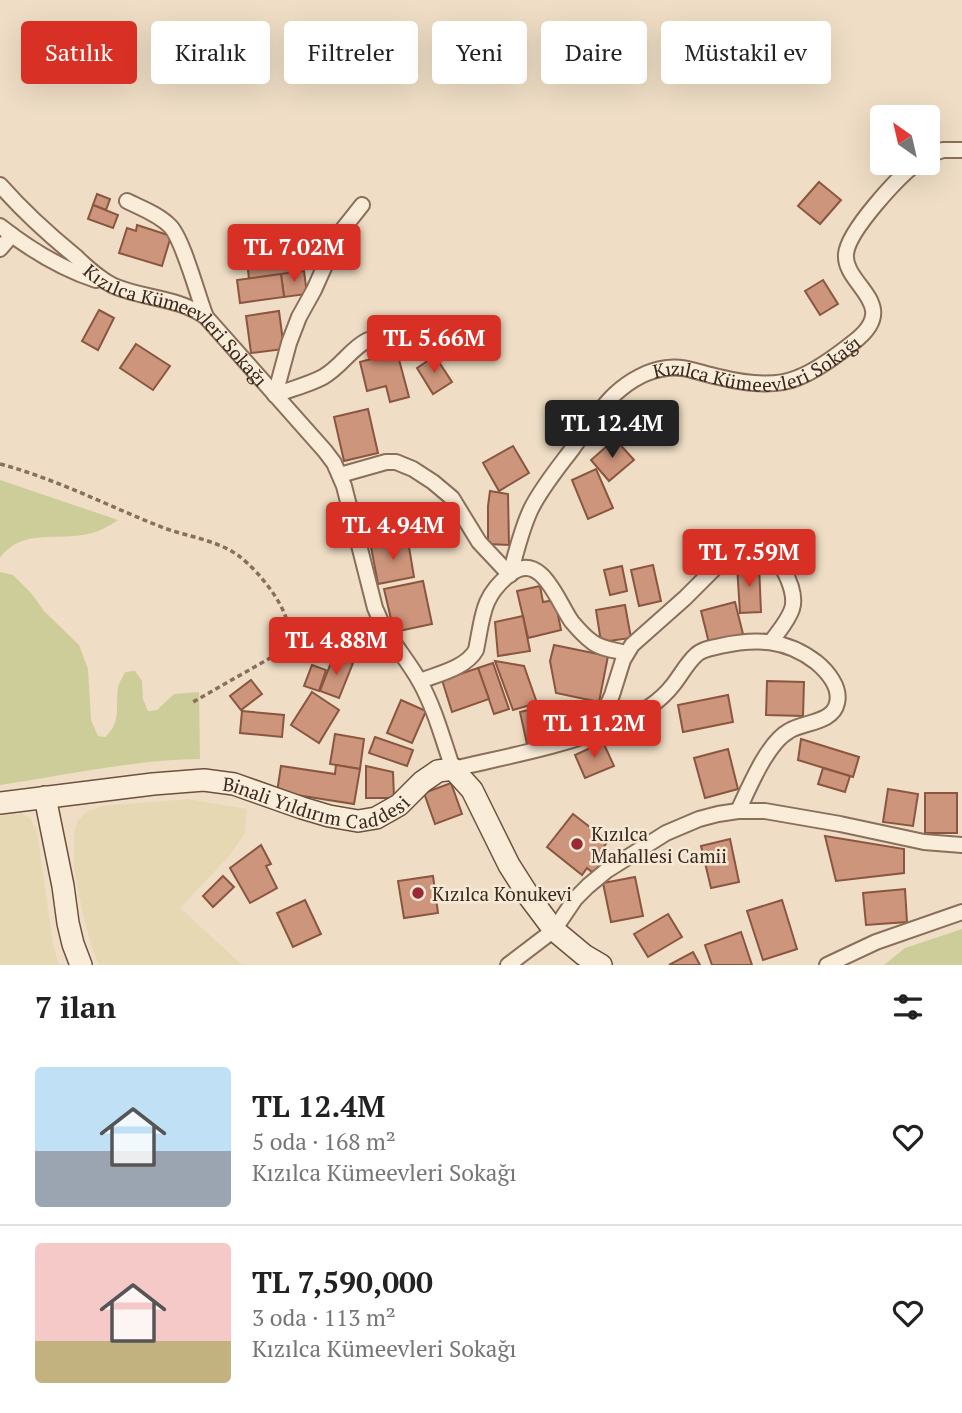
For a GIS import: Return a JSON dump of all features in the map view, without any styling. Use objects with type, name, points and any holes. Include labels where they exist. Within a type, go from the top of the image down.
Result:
[{"type":"street","points":[[940,151],[962,150]]},
{"type":"street","name":"Kızılca Kümeevleri Sokağı","points":[[420,681],[472,657],[476,650],[486,602],[491,593],[510,575],[530,512],[538,496],[615,393],[649,372],[668,367],[743,382],[773,383],[797,379],[821,365],[868,330],[873,320],[872,306],[848,268],[846,253],[855,232],[902,175]]},
{"type":"street","name":"Kızılca Kümeevleri Sokağı","points":[[0,185],[44,230],[111,285],[185,305],[205,317],[325,451],[340,475],[380,622],[420,681],[453,769]]},
{"type":"street","points":[[127,201],[173,229],[205,317]]},
{"type":"street","points":[[275,395],[299,317],[340,234],[362,205]]},
{"type":"street","points":[[0,249],[6,230],[59,264],[111,285]]},
{"type":"street","points":[[275,395],[323,377],[365,341],[387,337],[398,341]]},
{"type":"street","points":[[340,475],[386,462],[396,462],[413,468],[452,498],[479,542],[510,575],[526,568],[542,574],[572,621],[590,641],[597,646],[626,653]]},
{"type":"street","points":[[595,733],[610,701],[626,653],[731,552],[755,538],[776,555],[793,601],[792,609],[771,642]]},
{"type":"street","points":[[601,965],[583,961],[554,930],[509,865],[472,790],[453,769],[547,748],[621,723],[648,709],[665,694],[697,654],[739,642],[771,642],[793,648],[821,666],[837,692],[837,704],[825,717],[783,734],[763,760],[738,811]]},
{"type":"street","name":"Binali Yıldırım Caddesi","points":[[0,803],[204,780],[234,784],[302,808],[358,821],[376,818],[399,805],[422,782],[438,771],[453,769]]},
{"type":"street","points":[[45,797],[68,923],[81,965]]},
{"type":"street","points":[[508,965],[554,930],[575,899],[606,871],[666,833],[699,819],[738,811],[765,811],[924,842],[962,845]]},
{"type":"street","points":[[827,965],[876,942],[962,912]]},
{"type":"path","points":[[0,464],[49,480],[174,532],[219,545],[238,555],[255,570],[272,591],[287,620],[287,644],[279,653],[193,702]]},
{"type":"shaded area","points":[[188,799],[247,809],[245,833],[230,855],[180,908],[242,965],[99,965],[84,919],[74,870],[74,833],[78,820],[88,811],[102,806]]},
{"type":"shaded area","points":[[21,813],[30,818],[37,832],[53,945],[59,965],[0,965],[0,816]]},
{"type":"green space","points":[[0,480],[118,520],[88,534],[29,539],[18,543],[0,558]]},
{"type":"green space","points":[[0,572],[13,575],[44,611],[79,645],[88,669],[91,720],[98,736],[105,737],[114,726],[119,684],[125,672],[135,671],[142,681],[143,699],[148,711],[157,710],[174,694],[199,692],[200,759],[125,765],[0,785]]},
{"type":"green space","points":[[962,929],[962,965],[884,965],[905,948]]},
{"type":"building","points":[[819,182],[841,200],[820,224],[798,206]]},
{"type":"building","points":[[97,194],[110,199],[106,210],[93,205]]},
{"type":"building","points":[[93,205],[118,215],[113,228],[88,219]]},
{"type":"building","points":[[137,225],[171,236],[162,266],[119,253],[127,228],[136,231]]},
{"type":"building","points":[[310,243],[312,261],[295,264],[292,245]]},
{"type":"building","points":[[292,245],[295,272],[249,279],[246,252]]},
{"type":"building","points":[[304,271],[307,294],[284,297],[281,274]]},
{"type":"building","points":[[281,274],[284,297],[240,303],[237,280]]},
{"type":"building","points":[[823,280],[838,304],[820,315],[805,291]]},
{"type":"building","points":[[99,310],[114,318],[98,350],[82,341]]},
{"type":"building","points":[[279,311],[284,349],[251,353],[246,316]]},
{"type":"building","points":[[136,344],[170,366],[153,390],[120,368]]},
{"type":"building","points":[[397,352],[409,397],[390,402],[386,386],[367,391],[360,362]]},
{"type":"building","points":[[435,356],[452,382],[433,394],[417,368]]},
{"type":"building","points":[[368,409],[378,453],[344,461],[334,417]]},
{"type":"building","points":[[615,439],[634,460],[609,481],[591,460]]},
{"type":"building","points":[[513,446],[529,473],[499,491],[483,463]]},
{"type":"building","points":[[596,469],[613,508],[588,519],[572,480]]},
{"type":"building","points":[[490,491],[508,494],[509,545],[488,544]]},
{"type":"building","points":[[408,541],[414,577],[378,584],[371,547]]},
{"type":"building","points":[[653,565],[661,601],[639,606],[631,570]]},
{"type":"building","points":[[759,565],[761,612],[740,613],[737,566]]},
{"type":"building","points":[[622,566],[627,591],[610,595],[604,570]]},
{"type":"building","points":[[423,581],[432,624],[394,632],[384,589]]},
{"type":"building","points":[[540,586],[543,602],[555,600],[561,630],[528,638],[517,591]]},
{"type":"building","points":[[735,602],[743,634],[709,643],[701,611]]},
{"type":"building","points":[[625,605],[631,638],[601,642],[596,610]]},
{"type":"building","points":[[523,616],[530,651],[498,656],[495,622]]},
{"type":"building","points":[[554,645],[608,656],[599,702],[556,693],[550,661]]},
{"type":"building","points":[[334,655],[353,663],[339,698],[320,691]]},
{"type":"building","points":[[495,661],[524,666],[537,703],[513,710]]},
{"type":"building","points":[[493,663],[509,709],[494,714],[478,668]]},
{"type":"building","points":[[312,665],[326,670],[319,691],[304,686]]},
{"type":"building","points":[[478,668],[489,699],[452,712],[442,680]]},
{"type":"building","points":[[251,680],[262,694],[241,710],[230,696]]},
{"type":"building","points":[[767,681],[804,682],[803,716],[766,715]]},
{"type":"building","points":[[312,692],[339,710],[319,743],[291,725]]},
{"type":"building","points":[[728,695],[733,722],[683,732],[678,705]]},
{"type":"building","points":[[401,700],[426,711],[412,743],[387,733]]},
{"type":"building","points":[[553,704],[560,737],[527,744],[520,712]]},
{"type":"building","points":[[242,711],[284,715],[282,737],[240,733]]},
{"type":"building","points":[[335,734],[364,739],[360,769],[330,764]]},
{"type":"building","points":[[375,737],[413,750],[407,766],[369,753]]},
{"type":"building","points":[[801,739],[859,757],[853,777],[798,760]]},
{"type":"building","points":[[603,742],[614,766],[585,778],[575,755]]},
{"type":"building","points":[[728,749],[738,789],[705,798],[694,758]]},
{"type":"building","points":[[336,765],[360,769],[354,804],[277,792],[281,766],[335,774]]},
{"type":"building","points":[[366,766],[393,772],[394,798],[366,798]]},
{"type":"building","points":[[823,768],[850,776],[845,792],[818,784]]},
{"type":"building","points":[[451,783],[462,814],[435,824],[424,793]]},
{"type":"building","points":[[888,789],[918,794],[913,826],[883,822]]},
{"type":"building","points":[[925,793],[957,793],[957,833],[925,833]]},
{"type":"building","name":"Kızılca Mahallesi Camii","points":[[573,814],[608,841],[603,848],[610,853],[593,873],[587,868],[582,875],[547,847]]},
{"type":"building","points":[[825,836],[904,849],[904,873],[836,881]]},
{"type":"building","points":[[730,839],[739,882],[711,888],[701,846]]},
{"type":"building","points":[[261,845],[271,864],[266,866],[277,888],[250,903],[230,868]]},
{"type":"building","points":[[223,876],[234,887],[213,907],[203,896]]},
{"type":"building","name":"Kızılca Konukevi","points":[[433,876],[438,913],[404,918],[398,881]]},
{"type":"building","points":[[635,877],[643,916],[611,922],[603,883]]},
{"type":"building","points":[[905,889],[907,922],[866,925],[863,893]]},
{"type":"building","points":[[305,900],[321,934],[293,947],[277,913]]},
{"type":"building","points":[[782,900],[797,949],[763,960],[747,911]]},
{"type":"building","points":[[668,914],[682,937],[648,957],[634,934]]},
{"type":"building","points":[[741,932],[752,965],[712,965],[705,945]]},
{"type":"building","points":[[693,952],[700,965],[669,965]]},
{"type":"place","name":"Kızılca Mahallesi Camii","points":[[577,844]]},
{"type":"place","name":"Kızılca Konukevi","points":[[418,893]]}]
